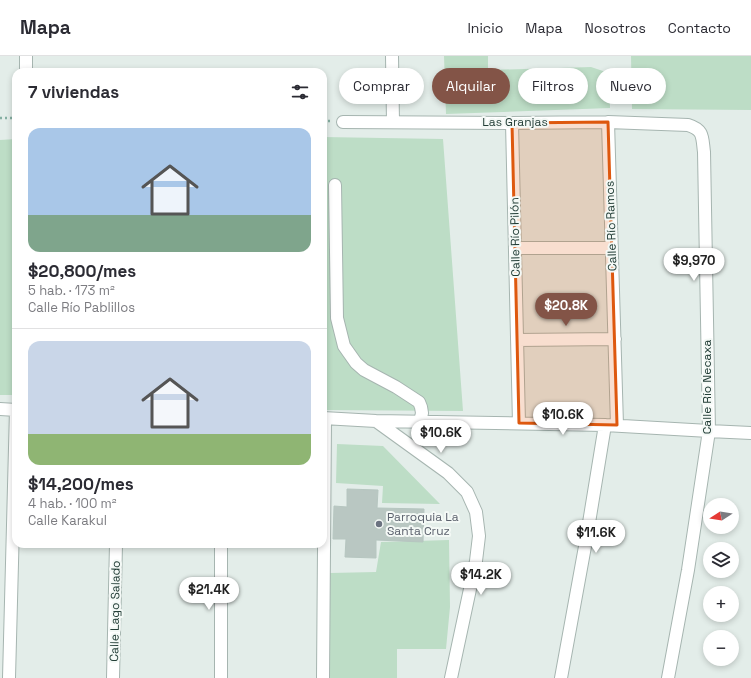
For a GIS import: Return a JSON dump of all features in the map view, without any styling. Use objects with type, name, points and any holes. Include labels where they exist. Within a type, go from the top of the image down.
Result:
[{"type":"street","points":[[26,56],[26,68]]},
{"type":"street","points":[[392,56],[393,122]]},
{"type":"street","name":"Las Granjas","points":[[343,122],[608,122],[688,125]]},
{"type":"street","name":"Calle Río Ramos","points":[[561,678],[586,541],[611,425],[615,339],[608,122]]},
{"type":"street","name":"Calle Río Pilón","points":[[512,123],[518,424]]},
{"type":"street","name":"Calle Río Necaxa","points":[[668,678],[688,570],[709,431],[704,152],[702,135],[697,128],[688,125]]},
{"type":"street","points":[[335,184],[337,318],[344,346],[356,363],[364,370],[396,387],[419,402],[422,407],[420,422]]},
{"type":"street","points":[[515,248],[611,248]]},
{"type":"street","points":[[517,340],[615,339]]},
{"type":"street","points":[[0,409],[12,410]]},
{"type":"street","points":[[327,418],[376,422],[611,425],[751,433]]},
{"type":"street","points":[[376,422],[448,473],[467,492],[476,512],[479,536],[476,561],[451,678]]},
{"type":"street","points":[[9,678],[12,548]]},
{"type":"street","name":"Calle Lago Salado","points":[[113,678],[116,548]]},
{"type":"street","points":[[221,548],[221,678]]},
{"type":"street","points":[[323,678],[324,548]]},
{"type":"path","points":[[0,118],[12,118]]},
{"type":"highlighted area","points":[[608,122],[617,425],[519,423],[512,123]]},
{"type":"green space","points":[[444,56],[488,56],[488,68],[444,68]]},
{"type":"green space","points":[[631,56],[751,56],[751,110],[632,109],[632,104],[666,104],[666,68],[631,68]]},
{"type":"green space","points":[[591,67],[596,69],[596,104],[610,104],[610,108],[446,114],[446,104],[510,104],[510,69],[518,69],[518,104],[588,104],[588,68],[557,68]]},
{"type":"green space","points":[[327,137],[443,139],[463,411],[327,410]]},
{"type":"green space","points":[[12,139],[12,395],[0,395],[0,140]]},
{"type":"green space","points":[[337,444],[383,446],[440,504],[382,503],[383,486],[336,483]]},
{"type":"green space","points":[[449,540],[450,607],[446,649],[397,649],[397,678],[328,678],[330,573],[376,572],[381,542]]},
{"type":"building","name":"Parroquia La Santa Cruz","points":[[347,489],[378,490],[377,508],[424,509],[423,542],[376,540],[376,558],[345,557],[346,539],[333,539],[334,506],[347,507]]},
{"type":"place","name":"Parroquia La Santa Cruz","points":[[379,524]]}]
